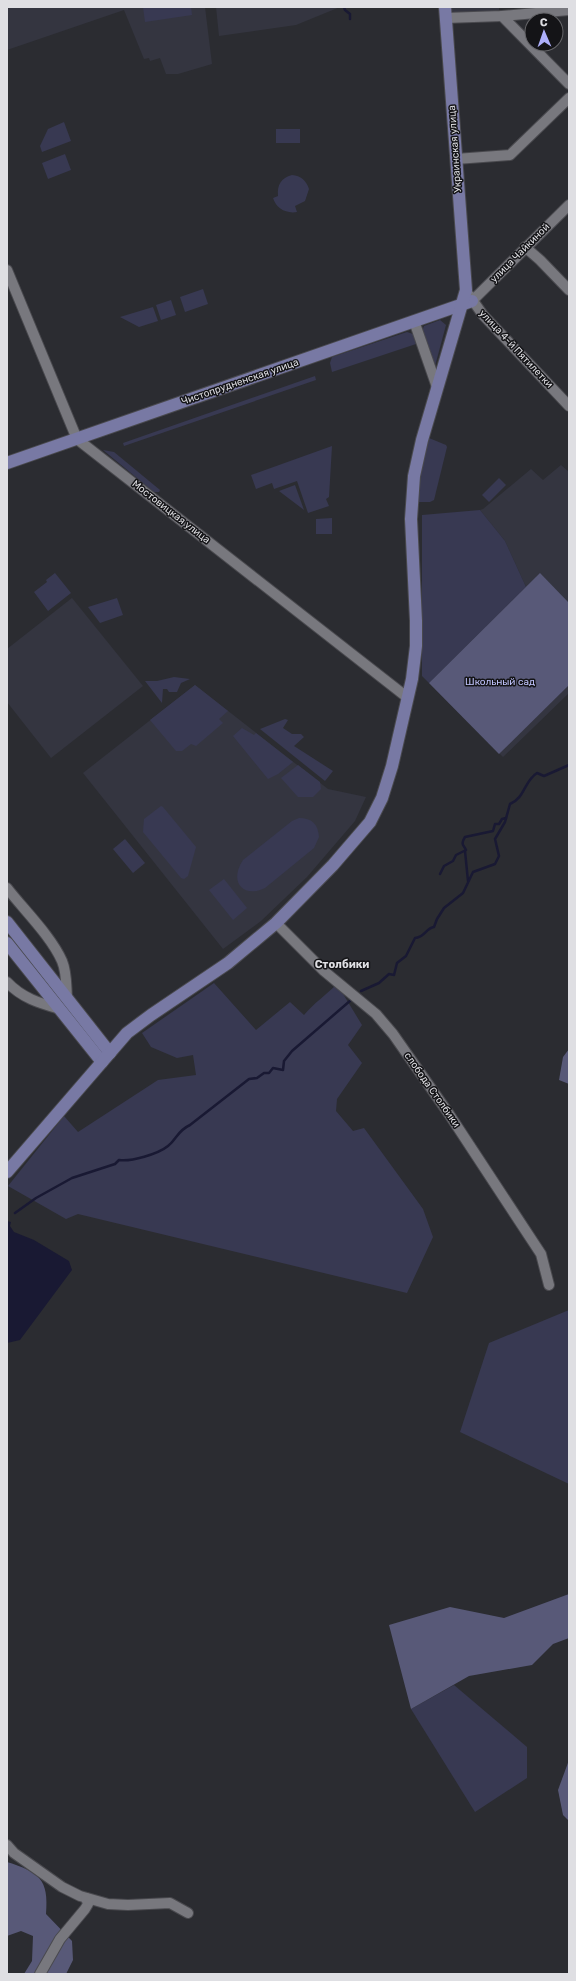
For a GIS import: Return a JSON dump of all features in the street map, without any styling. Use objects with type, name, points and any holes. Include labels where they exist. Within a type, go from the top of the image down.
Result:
[{"type":"main road","name":"Украинская улица","points":[[445,12],[466,303]]},
{"type":"main road","name":"Чистопрудненская улица","points":[[7,463],[466,303]]},
{"type":"main road","points":[[7,1172],[127,1033],[228,964],[276,923],[333,865],[370,822],[382,798],[392,766],[414,669],[416,627],[411,525],[412,495],[422,440],[437,387],[466,303]]},
{"type":"main road","points":[[7,922],[67,998],[106,1057]]},
{"type":"main road","points":[[7,943],[60,1009],[106,1057]]},
{"type":"street","points":[[445,12],[502,16],[569,10]]},
{"type":"street","points":[[502,16],[569,84]]},
{"type":"street","points":[[456,159],[510,155],[569,98]]},
{"type":"street","name":"улица Чайкиной","points":[[466,303],[569,205]]},
{"type":"street","points":[[525,248],[540,260],[569,290]]},
{"type":"street","name":"Мостовицкая улица","points":[[7,270],[77,439],[408,698]]},
{"type":"street","name":"улица 4-й Пятилетки","points":[[466,303],[483,315],[569,406]]},
{"type":"street","points":[[414,321],[437,387]]},
{"type":"street","points":[[7,888],[46,937],[62,960],[66,977],[67,998]]},
{"type":"street","name":"слобода Столбики","points":[[276,923],[324,971],[376,1014],[392,1034],[449,1114],[541,1254],[549,1285]]},
{"type":"street","points":[[7,982],[16,991],[30,1000],[60,1009]]},
{"type":"street","points":[[7,1845],[14,1853],[62,1887],[86,1898],[108,1904],[128,1905],[170,1903],[188,1913]]},
{"type":"street","points":[[40,1974],[60,1939],[85,1909],[88,1904],[86,1898]]},
{"type":"shaded area","points":[[7,7],[205,7],[212,64],[178,74],[166,74],[160,58],[150,61],[149,58],[144,59],[124,10],[7,50]]},
{"type":"shaded area","points":[[143,7],[191,7],[192,15],[145,22]]},
{"type":"shaded area","points":[[216,7],[340,7],[296,25],[219,36]]},
{"type":"shaded area","points":[[451,7],[499,7],[499,11],[457,14],[452,11]]},
{"type":"shaded area","points":[[64,122],[71,141],[42,152],[40,146],[48,129]]},
{"type":"shaded area","points":[[276,129],[300,129],[300,143],[276,143]]},
{"type":"shaded area","points":[[65,154],[71,170],[48,179],[42,163]]},
{"type":"shaded area","points":[[292,175],[303,179],[309,189],[305,201],[295,206],[297,212],[282,210],[276,205],[273,198],[278,196],[280,182]]},
{"type":"shaded area","points":[[203,289],[208,304],[185,312],[180,297]]},
{"type":"shaded area","points":[[171,300],[176,315],[161,320],[156,305]]},
{"type":"shaded area","points":[[153,307],[158,321],[139,327],[120,317]]},
{"type":"shaded area","points":[[440,320],[446,325],[435,366],[422,331],[424,326]]},
{"type":"shaded area","points":[[407,332],[413,334],[416,344],[332,372],[330,363],[332,357]]},
{"type":"shaded area","points":[[315,376],[316,380],[124,446],[123,443]]},
{"type":"shaded area","points":[[429,438],[446,445],[447,447],[434,500],[430,502],[419,502],[419,481]]},
{"type":"shaded area","points":[[332,446],[329,497],[326,499],[329,506],[308,513],[297,481],[274,489],[272,483],[256,489],[251,475]]},
{"type":"shaded area","points":[[103,450],[114,452],[160,490],[159,492],[154,492]]},
{"type":"shaded area","name":"Школьный сад","points":[[561,465],[569,472],[569,693],[503,757],[429,683],[526,587],[505,541],[480,510],[531,469],[543,480]]},
{"type":"shaded area","points":[[499,478],[506,485],[489,502],[482,495]]},
{"type":"shaded area","points":[[295,485],[304,510],[279,491]]},
{"type":"shaded area","points":[[480,510],[505,541],[526,587],[429,683],[422,676],[422,515]]},
{"type":"shaded area","points":[[332,518],[332,534],[316,534],[316,519]]},
{"type":"shaded area","points":[[55,573],[71,593],[48,611],[34,592],[47,582],[46,580]]},
{"type":"shaded area","points":[[72,598],[143,686],[51,758],[7,702],[7,649]]},
{"type":"shaded area","points":[[117,598],[123,615],[100,623],[88,607]]},
{"type":"shaded area","points":[[174,677],[190,679],[181,683],[177,692],[169,692],[167,689],[163,689],[162,703],[145,681],[157,681]]},
{"type":"shaded area","points":[[195,685],[328,789],[366,797],[355,821],[307,877],[261,921],[223,949],[83,773]]},
{"type":"shaded area","points":[[195,685],[228,711],[219,719],[223,723],[196,746],[191,744],[182,751],[176,751],[150,720]]},
{"type":"shaded area","points":[[285,719],[288,720],[283,728],[292,734],[301,734],[304,737],[294,746],[333,771],[325,781],[260,729]]},
{"type":"shaded area","points":[[242,728],[254,735],[256,733],[293,762],[278,774],[268,779],[233,736]]},
{"type":"shaded area","points":[[298,765],[320,782],[321,789],[313,797],[298,797],[281,778]]},
{"type":"shaded area","points":[[161,806],[196,847],[188,876],[184,879],[181,878],[143,832],[144,819]]},
{"type":"shaded area","points":[[299,818],[307,819],[316,825],[319,837],[314,848],[265,888],[257,891],[244,890],[240,886],[237,875],[243,860],[292,821]]},
{"type":"shaded area","points":[[125,839],[145,863],[133,873],[113,849]]},
{"type":"shaded area","points":[[224,879],[247,908],[233,920],[209,890]]},
{"type":"shaded area","points":[[214,983],[256,1030],[290,1002],[304,1015],[337,984],[362,1025],[348,1045],[362,1063],[337,1099],[336,1111],[353,1131],[364,1128],[423,1209],[433,1237],[407,1293],[78,1214],[66,1219],[8,1186],[64,1116],[78,1132],[158,1080],[196,1075],[193,1055],[177,1058],[151,1047],[142,1033]]},
{"type":"shaded area","points":[[7,1221],[11,1222],[10,1226],[14,1232],[34,1240],[69,1261],[72,1270],[20,1340],[7,1343]]},
{"type":"shaded area","points":[[569,1310],[569,1484],[460,1432],[489,1343]]},
{"type":"shaded area","points":[[454,1685],[527,1747],[527,1778],[475,1812],[411,1709]]},
{"type":"green space","name":"Школьный сад","points":[[540,573],[569,603],[569,685],[499,754],[429,683]]},
{"type":"green space","points":[[569,1049],[569,1084],[559,1080],[563,1057]]},
{"type":"green space","points":[[569,1594],[569,1638],[553,1644],[532,1665],[469,1676],[411,1709],[389,1625],[450,1607],[504,1618]]},
{"type":"green space","points":[[569,1760],[569,1821],[563,1815],[558,1790]]},
{"type":"green space","points":[[7,1862],[27,1869],[40,1879],[46,1893],[46,1914],[72,1941],[73,1960],[66,1974],[24,1974],[32,1961],[33,1936],[21,1931],[7,1936]]},
{"type":"waterway","points":[[344,7],[350,14],[350,19]]},
{"type":"waterway","points":[[361,991],[379,983],[389,974],[394,975],[397,963],[406,956],[415,938],[421,936],[429,929],[434,927],[444,908],[463,893],[473,872],[495,864],[499,856],[495,839],[505,822],[510,804],[519,798],[529,780],[537,773],[544,776],[569,765]]},
{"type":"waterway","points":[[440,874],[444,866],[453,861],[456,855],[466,850],[463,845],[465,837],[493,831],[495,824],[499,824],[502,819],[506,818]]},
{"type":"waterway","points":[[465,851],[468,881]]},
{"type":"waterway","points":[[15,1213],[36,1198],[72,1178],[115,1164],[119,1160],[137,1159],[164,1149],[182,1130],[249,1079],[257,1078],[264,1073],[269,1073],[273,1068],[283,1070],[284,1061],[292,1051],[351,1000]]},
{"type":"district","name":"Столбики","points":[[342,964]]}]
